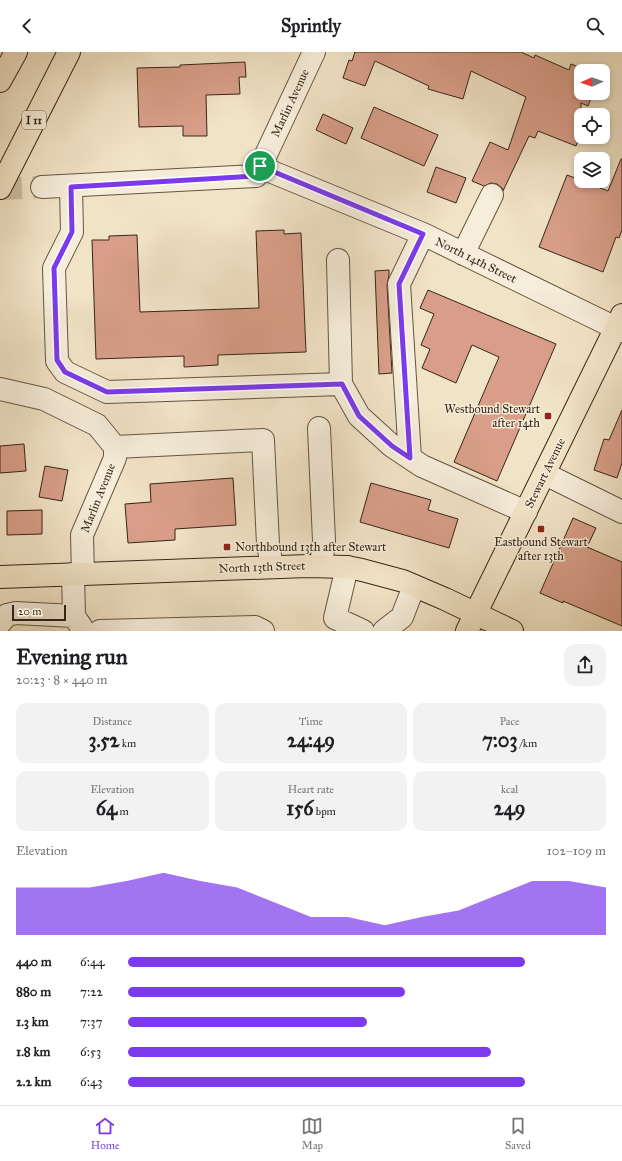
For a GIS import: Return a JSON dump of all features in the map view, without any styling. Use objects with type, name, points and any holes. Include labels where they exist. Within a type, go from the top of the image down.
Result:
[{"type":"main road","points":[[0,81],[16,52]]},
{"type":"main road","name":"I 11","points":[[0,188],[69,52]]},
{"type":"main road","name":"Stewart Avenue","points":[[472,622],[601,357],[620,325]]},
{"type":"main road","name":"North 13th Street","points":[[0,576],[272,567],[347,567],[403,581],[445,599],[472,622],[512,631]]},
{"type":"street","name":"Marlin Avenue","points":[[258,171],[314,52]]},
{"type":"street","name":"North 14th Street","points":[[42,188],[71,187],[258,171],[423,234],[463,254],[620,325]]},
{"type":"street","points":[[71,187],[72,232],[54,268],[57,360],[65,372],[107,392],[342,384]]},
{"type":"street","points":[[463,254],[492,195]]},
{"type":"street","points":[[410,458],[399,284],[423,234]]},
{"type":"street","points":[[338,260],[342,384],[359,416],[392,446],[422,466],[526,512]]},
{"type":"street","points":[[0,389],[44,399],[98,425],[115,447],[263,440],[268,544],[272,567]]},
{"type":"street","points":[[319,428],[324,541],[321,566]]},
{"type":"street","name":"Marlin Avenue","points":[[79,623],[78,574],[82,535],[115,458],[115,447]]},
{"type":"street","points":[[544,474],[622,512]]},
{"type":"street","points":[[347,567],[335,618],[363,631]]},
{"type":"street","points":[[384,631],[402,617],[414,586]]},
{"type":"street","points":[[0,623],[7,615],[16,613],[79,623]]},
{"type":"street","points":[[100,631],[255,627],[264,631]]},
{"type":"building","points":[[355,52],[521,52],[534,58],[535,55],[569,70],[571,64],[574,65],[574,100],[590,100],[588,106],[581,103],[581,108],[574,108],[574,144],[577,144],[576,146],[538,131],[535,138],[529,136],[503,191],[497,184],[491,183],[484,186],[472,181],[490,142],[508,150],[526,97],[471,71],[463,99],[428,89],[429,86],[375,61],[365,86],[343,78],[349,60],[352,61]]},
{"type":"building","points":[[245,62],[246,77],[239,77],[240,94],[206,95],[207,136],[183,136],[183,126],[139,127],[137,68],[180,67],[180,65]]},
{"type":"building","points":[[374,107],[438,135],[424,166],[361,138]]},
{"type":"building","points":[[323,114],[353,128],[346,144],[316,130]]},
{"type":"building","points":[[622,159],[622,230],[619,238],[616,237],[603,272],[539,247],[567,175],[574,178],[574,188],[600,188],[608,191]]},
{"type":"building","points":[[436,167],[466,178],[456,203],[427,192]]},
{"type":"building","points":[[284,230],[284,234],[301,233],[306,352],[218,355],[218,365],[184,367],[184,356],[96,359],[92,240],[109,240],[109,236],[137,235],[140,312],[259,308],[256,231]]},
{"type":"building","points":[[389,270],[387,285],[392,373],[379,374],[375,271]]},
{"type":"building","points":[[428,290],[556,344],[497,481],[454,462],[499,357],[472,345],[456,383],[422,368],[430,349],[421,345],[434,314],[420,308]]},
{"type":"building","points":[[622,410],[622,463],[617,478],[594,470],[604,439],[609,440]]},
{"type":"building","points":[[24,444],[26,471],[0,473],[0,446]]},
{"type":"building","points":[[45,466],[68,470],[62,501],[39,497]]},
{"type":"building","points":[[233,478],[236,525],[175,529],[175,540],[128,543],[125,504],[151,502],[150,484]]},
{"type":"building","points":[[371,483],[431,500],[428,510],[458,519],[449,548],[360,522]]},
{"type":"building","points":[[42,510],[42,534],[7,535],[7,511]]},
{"type":"building","points":[[573,518],[596,528],[587,547],[622,562],[622,626],[540,593]]},
{"type":"tunnel","points":[[0,189],[42,187]]},
{"type":"place","name":"Westbound Stewart after 14th","points":[[548,416]]},
{"type":"place","name":"Eastbound Stewart after 13th","points":[[541,529]]},
{"type":"place","name":"Northbound 13th after Stewart","points":[[227,547]]},
{"type":"route","points":[[260,166],[423,234],[399,284],[410,458],[392,446],[359,416],[342,384],[107,392],[65,372],[57,360],[54,268],[72,232],[71,187],[256,176],[260,166]]}]
